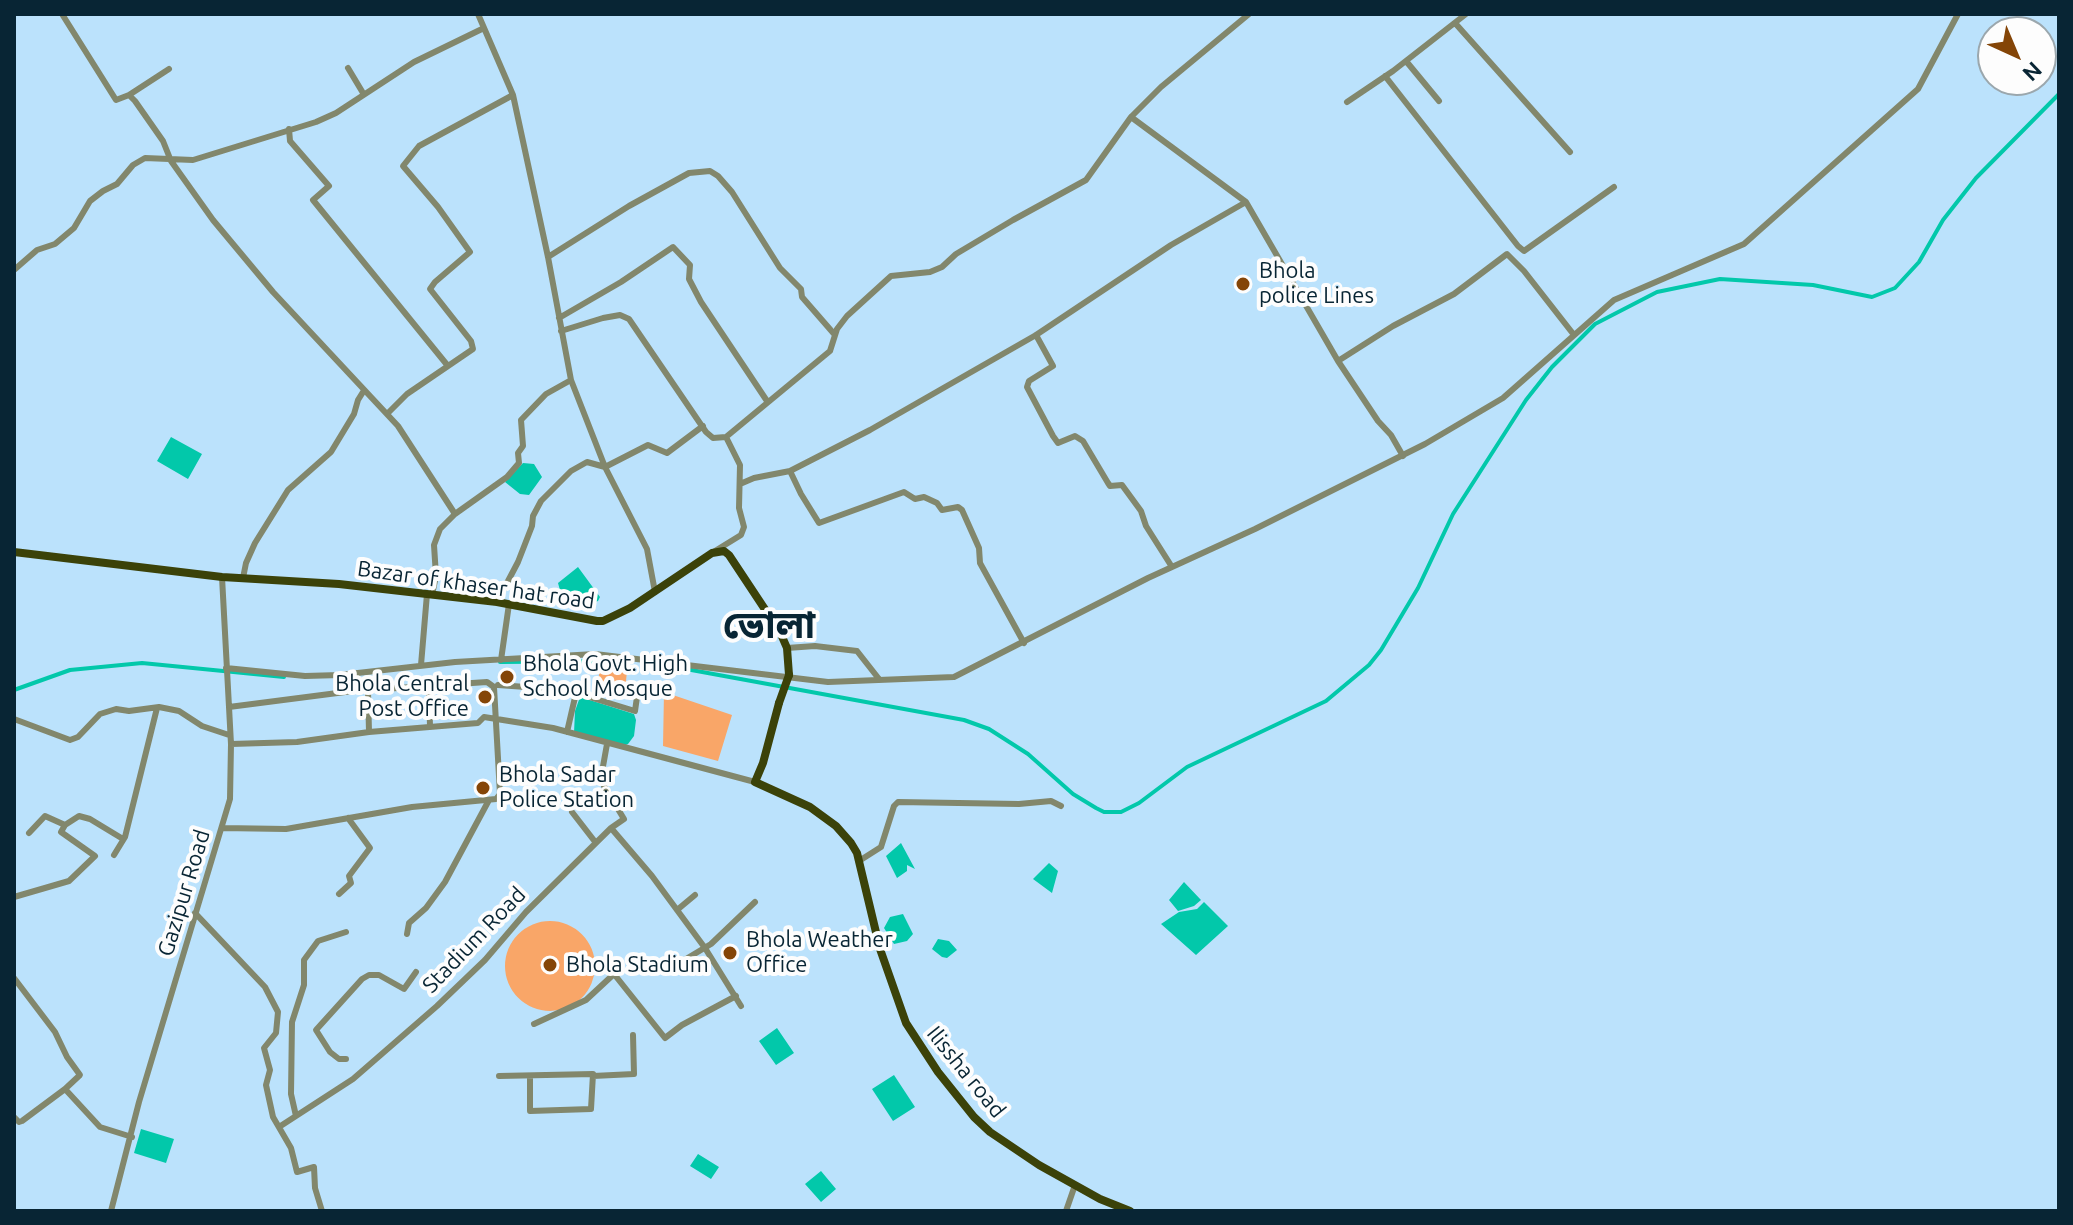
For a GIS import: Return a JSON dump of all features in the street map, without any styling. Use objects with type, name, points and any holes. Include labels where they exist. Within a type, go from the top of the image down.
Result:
[{"type":"main road","points":[[712,553],[724,551],[729,555],[780,632],[787,648],[789,675],[755,782]]},
{"type":"main road","name":"Bazar of khaser hat road","points":[[14,552],[222,577],[339,584],[429,594],[497,602],[603,621],[655,592],[712,553]]},
{"type":"main road","name":"Ilissha road","points":[[755,782],[792,797],[824,816],[851,843],[859,861],[885,964],[906,1023],[965,1105],[990,1132],[1039,1165],[1100,1199],[1130,1211]]},
{"type":"street","points":[[62,14],[116,100],[169,69]]},
{"type":"street","points":[[478,14],[513,95],[571,380],[605,467],[647,549],[655,592]]},
{"type":"street","points":[[561,331],[620,315],[629,319],[703,426],[713,438],[726,437],[830,351],[835,335],[847,316],[891,276],[930,272],[942,267],[956,254],[1013,220],[1078,186],[1092,172],[1131,117],[1161,87],[1249,14]]},
{"type":"street","points":[[1347,102],[1466,14]]},
{"type":"street","points":[[226,668],[305,676],[361,674],[391,667],[595,654],[828,682],[954,677],[1172,567],[1403,456],[1503,398],[1614,300],[1744,244],[1918,89],[1958,14]]},
{"type":"street","points":[[1455,23],[1570,152]]},
{"type":"street","points":[[14,270],[37,250],[55,244],[74,228],[90,201],[117,184],[133,165],[145,158],[193,160],[336,113],[414,62],[484,28]]},
{"type":"street","points":[[1406,61],[1439,101]]},
{"type":"street","points":[[348,68],[363,93]]},
{"type":"street","points":[[1385,76],[1524,251],[1614,187]]},
{"type":"street","points":[[129,95],[220,229],[363,392],[403,432],[455,514]]},
{"type":"street","points":[[387,414],[407,394],[473,349],[430,289],[470,252],[438,207],[403,166],[419,146],[513,95]]},
{"type":"street","points":[[1131,117],[1246,202],[1338,361],[1403,456]]},
{"type":"street","points":[[289,129],[290,141],[329,186],[313,200],[448,366]]},
{"type":"street","points":[[548,257],[689,173],[710,171],[732,192],[780,268],[801,289],[802,297],[835,335]]},
{"type":"street","points":[[1605,194],[1607,183]]},
{"type":"street","points":[[740,484],[790,471],[870,430],[1036,335],[1197,228],[1246,202]]},
{"type":"street","points":[[559,318],[673,247],[690,265],[689,279],[701,302],[767,401]]},
{"type":"street","points":[[1338,361],[1393,326],[1454,294],[1506,254],[1524,271],[1574,335]]},
{"type":"street","points":[[1036,335],[1053,366],[1029,381],[1027,387],[1053,436],[1058,443],[1075,436],[1083,441],[1110,486],[1122,485],[1141,511],[1146,526],[1172,567]]},
{"type":"street","points":[[421,665],[429,594],[436,576],[436,538],[444,523],[507,477],[519,463],[518,453],[523,446],[521,420],[546,394],[571,380]]},
{"type":"street","points":[[243,578],[255,543],[288,490],[331,452],[354,414],[363,392]]},
{"type":"street","points":[[497,602],[518,562],[541,501],[571,471],[587,462],[605,467],[648,445],[667,453],[703,426]]},
{"type":"street","points":[[712,553],[736,539],[743,531],[744,522],[739,508],[740,465],[726,437]]},
{"type":"street","points":[[790,471],[819,523],[904,492],[915,499],[924,497],[937,503],[942,510],[958,507],[979,548],[980,563],[1024,643]]},
{"type":"street","name":"Gazipur Road","points":[[111,1211],[139,1102],[222,828],[232,782],[222,577]]},
{"type":"street","points":[[501,660],[509,604]]},
{"type":"street","points":[[787,648],[815,646],[857,651],[879,679]]},
{"type":"street","points":[[222,828],[286,829],[412,807],[496,799],[500,794],[492,684],[487,682],[368,690],[229,707]]},
{"type":"street","points":[[429,685],[430,727]]},
{"type":"street","points":[[498,685],[540,688]]},
{"type":"street","points":[[557,689],[635,711],[637,697]]},
{"type":"street","points":[[368,690],[369,732]]},
{"type":"street","points":[[567,732],[576,693]]},
{"type":"street","points":[[114,855],[123,839],[157,708]]},
{"type":"street","points":[[14,719],[70,740],[78,737],[100,714],[116,709],[157,708],[179,711],[202,726],[229,735]]},
{"type":"street","points":[[231,744],[297,742],[369,732],[478,723],[481,717],[567,732],[755,782]]},
{"type":"street","points":[[607,744],[602,772],[604,786],[624,819],[611,828],[652,876],[705,948],[741,1006]]},
{"type":"street","points":[[407,934],[409,923],[426,908],[445,882],[489,800]]},
{"type":"street","points":[[859,861],[881,847],[898,802],[1019,804],[1051,801],[1061,806]]},
{"type":"street","points":[[572,812],[596,843]]},
{"type":"street","points":[[29,833],[45,816],[65,825]]},
{"type":"street","points":[[14,897],[69,881],[95,856],[61,832],[65,825],[79,816],[90,819],[123,839]]},
{"type":"street","points":[[339,894],[351,883],[349,876],[370,848],[348,818]]},
{"type":"street","name":"Stadium Road","points":[[279,1127],[353,1079],[437,1006],[611,828]]},
{"type":"street","points":[[677,910],[695,895]]},
{"type":"street","points":[[676,965],[705,948],[755,902]]},
{"type":"street","points":[[195,913],[265,987],[278,1012],[276,1033],[264,1048],[270,1070],[266,1085],[273,1117],[291,1148],[297,1172],[314,1167],[315,1188],[322,1211]]},
{"type":"street","points":[[296,1116],[291,1094],[292,1022],[304,985],[304,960],[318,941],[346,932]]},
{"type":"street","points":[[346,1059],[339,1059],[330,1052],[316,1030],[340,1001],[369,975],[379,975],[404,989],[416,972]]},
{"type":"street","points":[[534,1024],[586,1000],[614,974],[665,1038],[682,1025],[736,996]]},
{"type":"street","points":[[14,978],[45,1016],[80,1075],[22,1121],[14,1117]]},
{"type":"street","points":[[499,1076],[634,1074],[633,1035]]},
{"type":"street","points":[[530,1076],[530,1111],[540,1112],[591,1109],[593,1076]]},
{"type":"street","points":[[65,1089],[100,1127],[132,1137]]},
{"type":"street","points":[[1066,1211],[1075,1185]]},
{"type":"shaded area","points":[[171,437],[202,454],[188,479],[157,461]]},
{"type":"shaded area","points":[[523,463],[534,464],[542,477],[529,495],[520,494],[505,482]]},
{"type":"shaded area","points":[[578,567],[600,597],[598,601],[582,607],[561,594],[558,583]]},
{"type":"shaded area","points":[[601,665],[622,667],[627,671],[626,681],[641,685],[639,694],[597,685]]},
{"type":"shaded area","points":[[664,692],[732,715],[718,761],[663,746]]},
{"type":"shaded area","points":[[580,697],[634,714],[634,736],[628,744],[621,747],[574,733],[575,711]]},
{"type":"shaded area","points":[[901,843],[915,869],[907,865],[907,871],[897,878],[886,856]]},
{"type":"shaded area","points":[[1049,863],[1058,871],[1052,893],[1033,879]]},
{"type":"shaded area","points":[[1184,882],[1201,900],[1178,911],[1169,900]]},
{"type":"shaded area","points":[[1204,902],[1228,926],[1196,955],[1161,924],[1179,912],[1197,909]]},
{"type":"shaded area","points":[[903,914],[913,934],[907,941],[894,944],[884,928],[890,917]]},
{"type":"shaded area","name":"Bhola Stadium","points":[[550,921],[567,924],[582,934],[592,949],[595,966],[592,983],[582,998],[567,1008],[550,1011],[533,1008],[518,998],[508,983],[505,966],[508,949],[518,934],[533,924]]},
{"type":"shaded area","points":[[938,939],[949,941],[957,950],[947,958],[942,957],[932,949]]},
{"type":"shaded area","points":[[777,1028],[794,1053],[776,1065],[759,1041]]},
{"type":"shaded area","points":[[894,1075],[915,1107],[893,1121],[872,1089]]},
{"type":"shaded area","points":[[141,1129],[174,1139],[166,1163],[134,1153]]},
{"type":"shaded area","points":[[698,1154],[719,1167],[711,1179],[690,1166]]},
{"type":"shaded area","points":[[821,1171],[836,1189],[821,1202],[805,1184]]},
{"type":"waterway","points":[[675,667],[964,720],[989,729],[1028,754],[1073,794],[1096,808],[1104,812],[1121,812],[1139,803],[1187,767],[1326,701],[1369,665],[1418,588],[1453,514],[1526,400],[1552,367],[1595,324],[1657,292],[1720,279],[1813,285],[1872,297],[1895,288],[1919,262],[1943,220],[1976,178],[2059,94]]},
{"type":"waterway","points":[[500,662],[631,661]]},
{"type":"waterway","points":[[14,690],[70,670],[142,663],[284,677]]},
{"type":"place","name":"Bhola police Lines","points":[[1243,284]]},
{"type":"place","name":"Bhola Govt. High School Mosque","points":[[507,677]]},
{"type":"place","name":"Bhola Central Post Office","points":[[485,697]]},
{"type":"place","name":"Bhola Sadar Police Station","points":[[483,788]]},
{"type":"place","name":"Bhola Weather Office","points":[[730,953]]},
{"type":"place","name":"Bhola Stadium","points":[[550,965]]},
{"type":"district","name":"ভোলা","points":[[769,625]]}]
